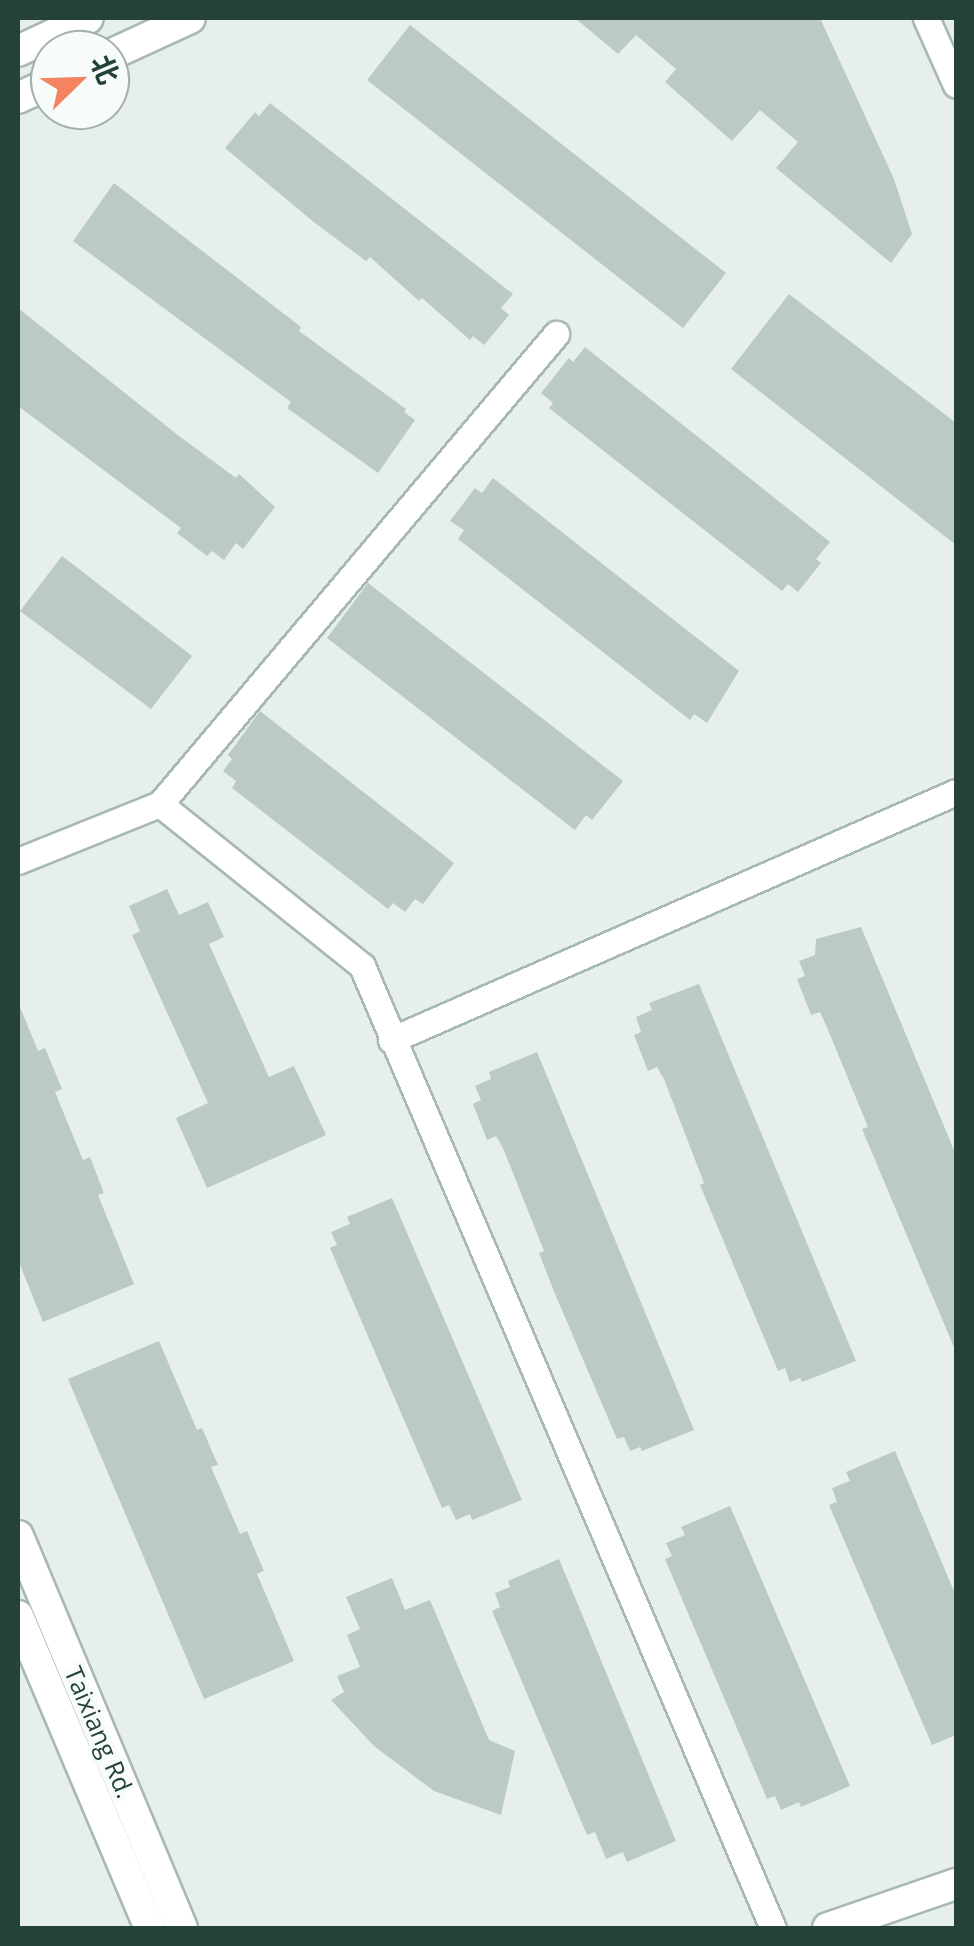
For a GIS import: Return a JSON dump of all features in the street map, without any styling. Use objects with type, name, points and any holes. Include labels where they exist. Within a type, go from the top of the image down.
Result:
[{"type":"street","points":[[18,50],[88,18]]},
{"type":"street","points":[[130,46],[190,18]]},
{"type":"street","points":[[926,18],[956,86]]},
{"type":"street","points":[[18,861],[160,804],[556,334]]},
{"type":"street","points":[[391,1040],[956,792]]},
{"type":"street","points":[[160,804],[362,966],[773,1928]]},
{"type":"street","name":"Taixiang Rd.","points":[[18,1536],[182,1928]]},
{"type":"street","name":"Taixiang Rd.","points":[[18,1616],[150,1928]]},
{"type":"street","points":[[828,1928],[956,1884]]},
{"type":"building","points":[[575,18],[820,18],[894,179],[912,234],[891,263],[776,168],[798,142],[760,110],[732,141],[665,82],[676,69],[636,35],[618,54]]},
{"type":"building","points":[[410,25],[726,273],[683,328],[367,80]]},
{"type":"building","points":[[270,103],[513,294],[501,308],[509,315],[484,345],[473,336],[470,340],[422,298],[419,301],[370,257],[366,261],[315,223],[225,148],[255,112],[259,116]]},
{"type":"building","points":[[114,183],[301,327],[299,331],[406,409],[404,412],[415,420],[378,473],[287,408],[291,402],[73,241]]},
{"type":"building","points":[[789,294],[956,423],[956,545],[731,369]]},
{"type":"building","points":[[18,308],[179,436],[236,478],[239,474],[275,507],[243,549],[236,543],[224,560],[212,551],[207,556],[177,533],[181,528],[18,406]]},
{"type":"building","points":[[585,347],[830,542],[816,559],[821,563],[798,592],[788,584],[782,591],[549,408],[553,403],[541,393],[569,358],[573,362]]},
{"type":"building","points":[[493,478],[739,671],[707,723],[694,714],[690,720],[458,539],[464,530],[450,521],[475,488],[482,493]]},
{"type":"building","points":[[62,556],[192,656],[151,709],[20,611]]},
{"type":"building","points":[[368,583],[623,781],[592,820],[586,815],[575,830],[327,638]]},
{"type":"building","points":[[260,711],[454,863],[423,904],[415,899],[405,912],[393,903],[388,909],[232,788],[236,781],[223,771],[232,759],[228,755]]},
{"type":"building","points":[[167,889],[179,915],[208,902],[224,937],[209,944],[269,1077],[294,1066],[326,1135],[207,1188],[176,1118],[208,1103],[132,935],[140,931],[129,906]]},
{"type":"building","points":[[861,927],[956,1155],[956,1352],[862,1129],[868,1127],[826,1025],[820,1012],[811,1015],[797,979],[805,976],[799,961],[815,955],[816,939]]},
{"type":"building","points":[[699,984],[856,1361],[802,1382],[800,1378],[790,1382],[785,1368],[778,1371],[700,1185],[704,1183],[664,1079],[657,1067],[648,1071],[634,1035],[641,1032],[636,1017],[652,1010],[649,1003]]},
{"type":"building","points":[[18,1002],[38,1051],[45,1048],[62,1089],[55,1092],[83,1160],[90,1157],[104,1193],[98,1195],[134,1284],[43,1322],[18,1260]]},
{"type":"building","points":[[537,1052],[694,1430],[642,1451],[640,1447],[630,1451],[624,1437],[617,1439],[553,1289],[539,1253],[544,1251],[503,1148],[496,1136],[487,1140],[473,1104],[481,1100],[475,1086],[491,1079],[489,1072]]},
{"type":"building","points":[[392,1198],[522,1500],[472,1520],[470,1514],[456,1520],[449,1505],[442,1508],[330,1248],[337,1245],[331,1232],[350,1224],[347,1217]]},
{"type":"building","points":[[159,1341],[197,1430],[202,1428],[218,1465],[211,1467],[240,1534],[247,1531],[264,1571],[257,1574],[294,1661],[204,1699],[68,1379]]},
{"type":"building","points":[[895,1451],[956,1596],[956,1735],[932,1745],[829,1505],[837,1502],[832,1488],[850,1481],[846,1472]]},
{"type":"building","points":[[730,1506],[850,1786],[801,1807],[799,1802],[781,1810],[775,1796],[767,1799],[665,1559],[672,1556],[666,1543],[685,1535],[681,1527]]},
{"type":"building","points":[[559,1559],[676,1841],[627,1862],[623,1852],[606,1859],[595,1832],[587,1835],[492,1611],[500,1607],[495,1593],[510,1587],[508,1581]]},
{"type":"building","points":[[392,1578],[405,1610],[430,1600],[489,1740],[515,1751],[501,1815],[434,1791],[374,1746],[331,1700],[344,1692],[337,1676],[360,1667],[347,1635],[360,1629],[346,1597]]}]
